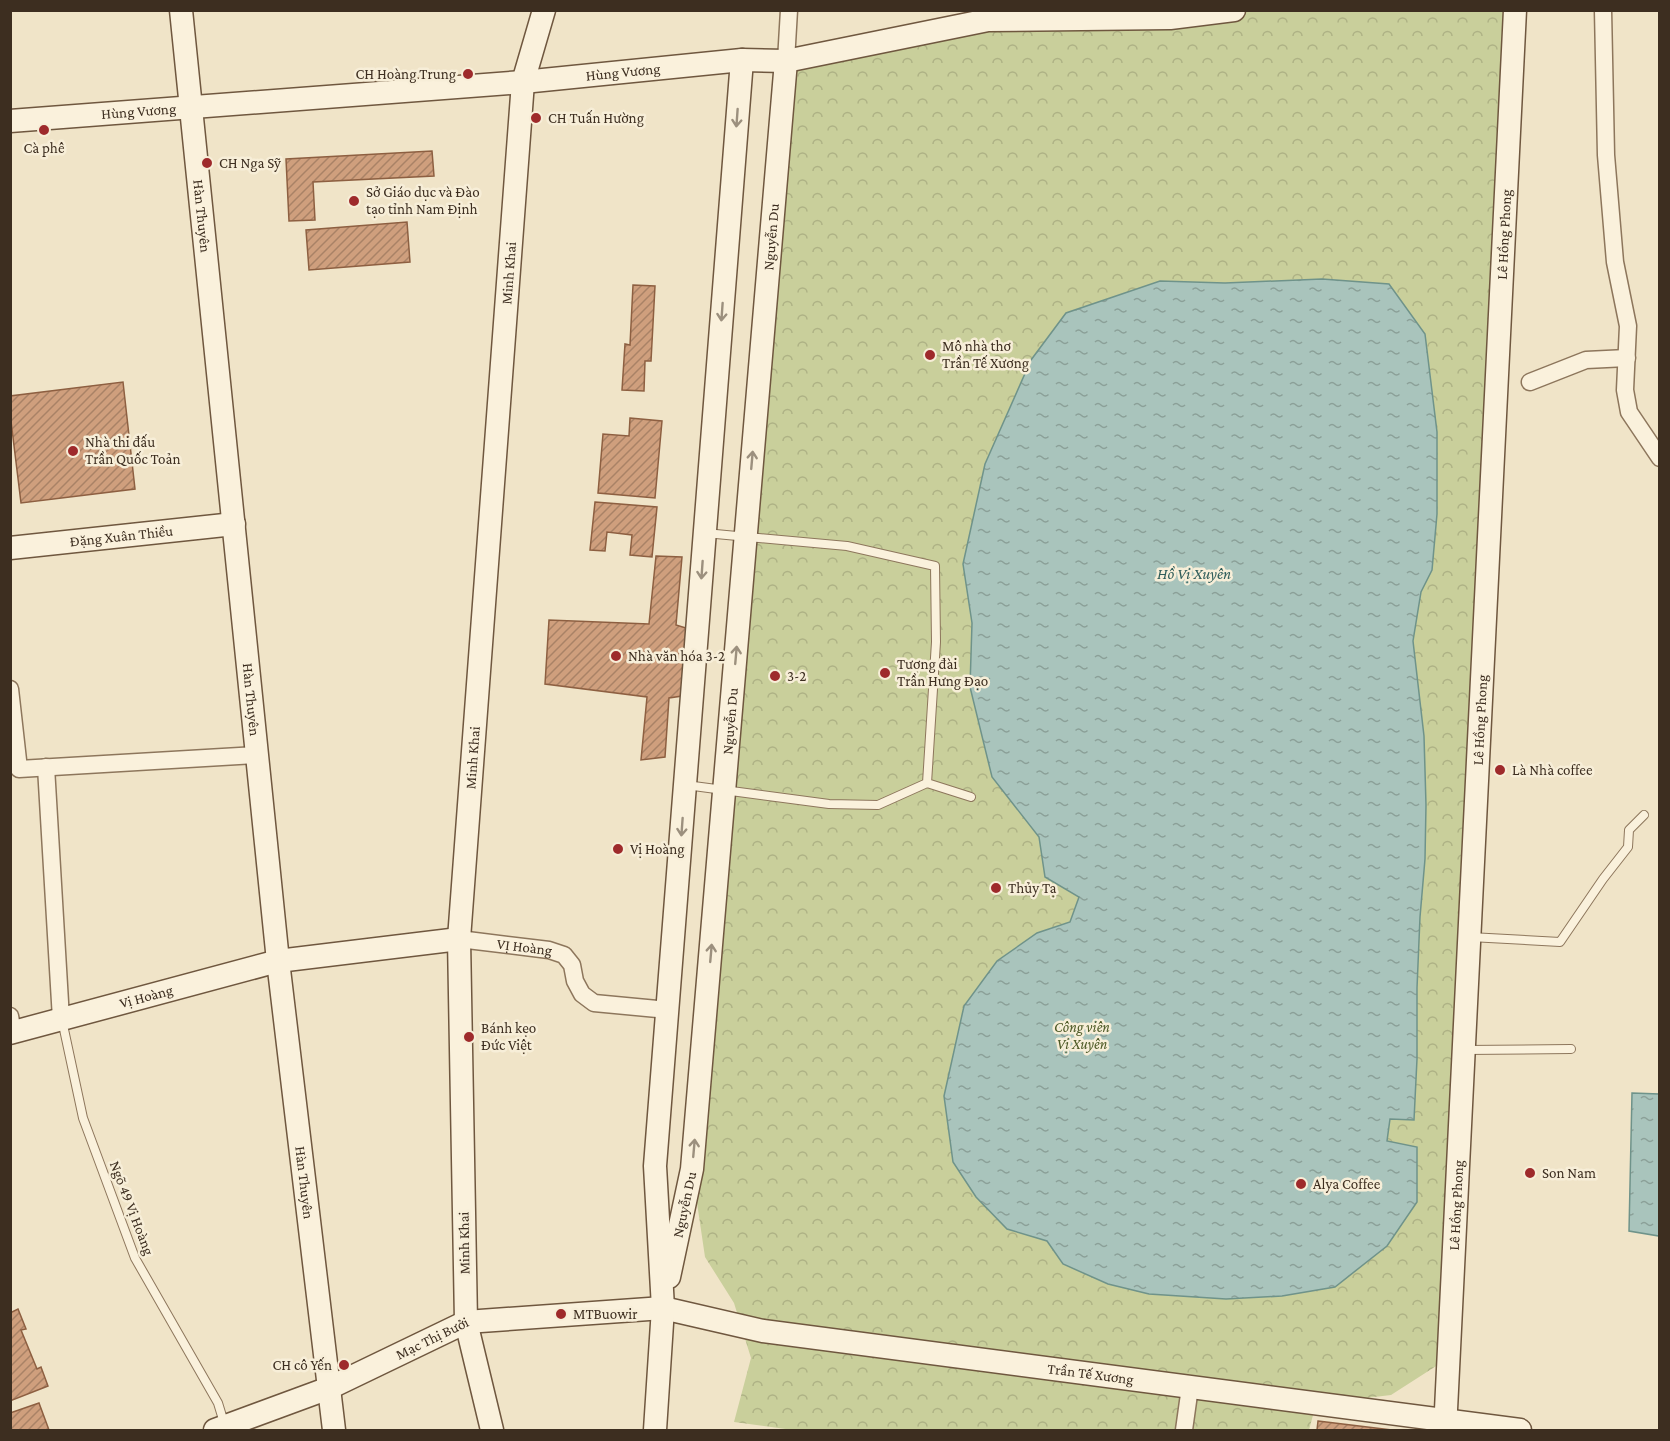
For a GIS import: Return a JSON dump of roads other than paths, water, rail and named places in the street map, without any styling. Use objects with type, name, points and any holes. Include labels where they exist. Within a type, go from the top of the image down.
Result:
[{"type":"street","name":"Hàn Thuyên","points":[[181,10],[278,961],[333,1431]]},
{"type":"street","name":"Minh Khai","points":[[492,1431],[466,1322],[459,939],[523,82],[544,10]]},
{"type":"street","points":[[786,61],[789,10]]},
{"type":"street","name":"Hùng Vương","points":[[10,121],[523,82],[742,60],[786,61],[989,15],[1170,18],[1233,10]]},
{"type":"street","name":"Lê Hồng Phong","points":[[1446,1426],[1515,10]]},
{"type":"street","points":[[1603,10],[1606,155],[1615,262],[1628,326],[1625,390],[1629,412],[1659,458]]},
{"type":"street","name":"Nguyễn Du","points":[[655,1431],[663,1308],[655,1166],[742,60]]},
{"type":"street","name":"Nguyễn Du","points":[[663,1308],[692,1169],[786,61]]},
{"type":"street","points":[[1530,382],[1586,360],[1627,358]]},
{"type":"street","name":"Đặng Xuân Thiều","points":[[10,548],[234,524]]},
{"type":"street","points":[[10,689],[19,769],[257,755]]},
{"type":"street","points":[[46,767],[61,1019]]},
{"type":"street","name":"Vị Hoàng","points":[[11,1027],[61,1019],[278,961],[459,939]]},
{"type":"street","name":"VỊ Hoàng","points":[[459,939],[549,950],[564,955],[572,965],[575,981],[582,994],[594,1003],[668,1010]]},
{"type":"street","name":"Mạc Thị Bưởi","points":[[220,1428],[329,1388],[466,1322],[663,1308]]},
{"type":"street","name":"Trần Tế Xương","points":[[663,1308],[764,1331],[1190,1387],[1446,1426],[1520,1431]]},
{"type":"street","points":[[1184,1431],[1190,1387]]},
{"type":"lane","points":[[705,533],[847,546],[935,566],[936,642],[927,783]]},
{"type":"lane","points":[[686,785],[724,792],[829,804],[878,805],[927,783],[971,797]]},
{"type":"lane","points":[[1470,937],[1560,942],[1628,847],[1629,831],[1644,815]]},
{"type":"lane","name":"Ngõ 49 Vị Hoàng","points":[[61,1019],[83,1118],[135,1258],[218,1403],[220,1428]]},
{"type":"lane","points":[[1464,1050],[1571,1049]]},
{"type":"water","name":"Hồ Vị Xuyên","points":[[1322,279],[1389,284],[1425,334],[1437,432],[1437,514],[1432,570],[1421,592],[1413,641],[1424,736],[1426,805],[1417,988],[1414,1120],[1390,1119],[1387,1141],[1417,1147],[1417,1202],[1387,1246],[1335,1287],[1282,1296],[1226,1299],[1149,1294],[1108,1284],[1063,1264],[1047,1241],[1007,1229],[976,1197],[953,1162],[944,1096],[964,1006],[997,961],[1037,933],[1070,922],[1079,897],[1045,877],[1039,837],[992,777],[970,687],[972,623],[963,564],[985,464],[1031,360],[1066,313],[1160,281],[1225,283]]},
{"type":"water","points":[[1632,1093],[1659,1094],[1659,1236],[1629,1231]]},
{"type":"place","name":"CH Hoàng Trung","points":[[468,74]]},
{"type":"place","name":"CH Tuấn Hường","points":[[536,118]]},
{"type":"place","name":"Cà phê","points":[[44,130]]},
{"type":"place","name":"CH Nga Sỹ","points":[[207,163]]},
{"type":"place","name":"Sở Giáo dục và Đào tạo tỉnh Nam Định","points":[[354,201]]},
{"type":"place","name":"Mộ nhà thơ Trần Tế Xương","points":[[930,355]]},
{"type":"place","name":"Nhà thi đấu Trần Quốc Toản","points":[[73,451]]},
{"type":"place","name":"Nhà văn hóa 3-2","points":[[616,656]]},
{"type":"place","name":"Tượng đài Trần Hưng Đạo","points":[[885,673]]},
{"type":"place","name":"3-2","points":[[775,676]]},
{"type":"place","name":"Là Nhà coffee","points":[[1500,770]]},
{"type":"place","name":"Vị Hoàng","points":[[618,849]]},
{"type":"place","name":"Thủy Tạ","points":[[996,888]]},
{"type":"place","name":"Bánh kẹo Đức Việt","points":[[469,1037]]},
{"type":"place","name":"Son Nam","points":[[1530,1173]]},
{"type":"place","name":"Alya Coffee","points":[[1301,1184]]},
{"type":"place","name":"MTBuowir","points":[[561,1314]]},
{"type":"place","name":"CH cô Yến","points":[[344,1365]]},
{"type":"park label","name":"Công viên Vị Xuyên","points":[[1082,1036]]}]
